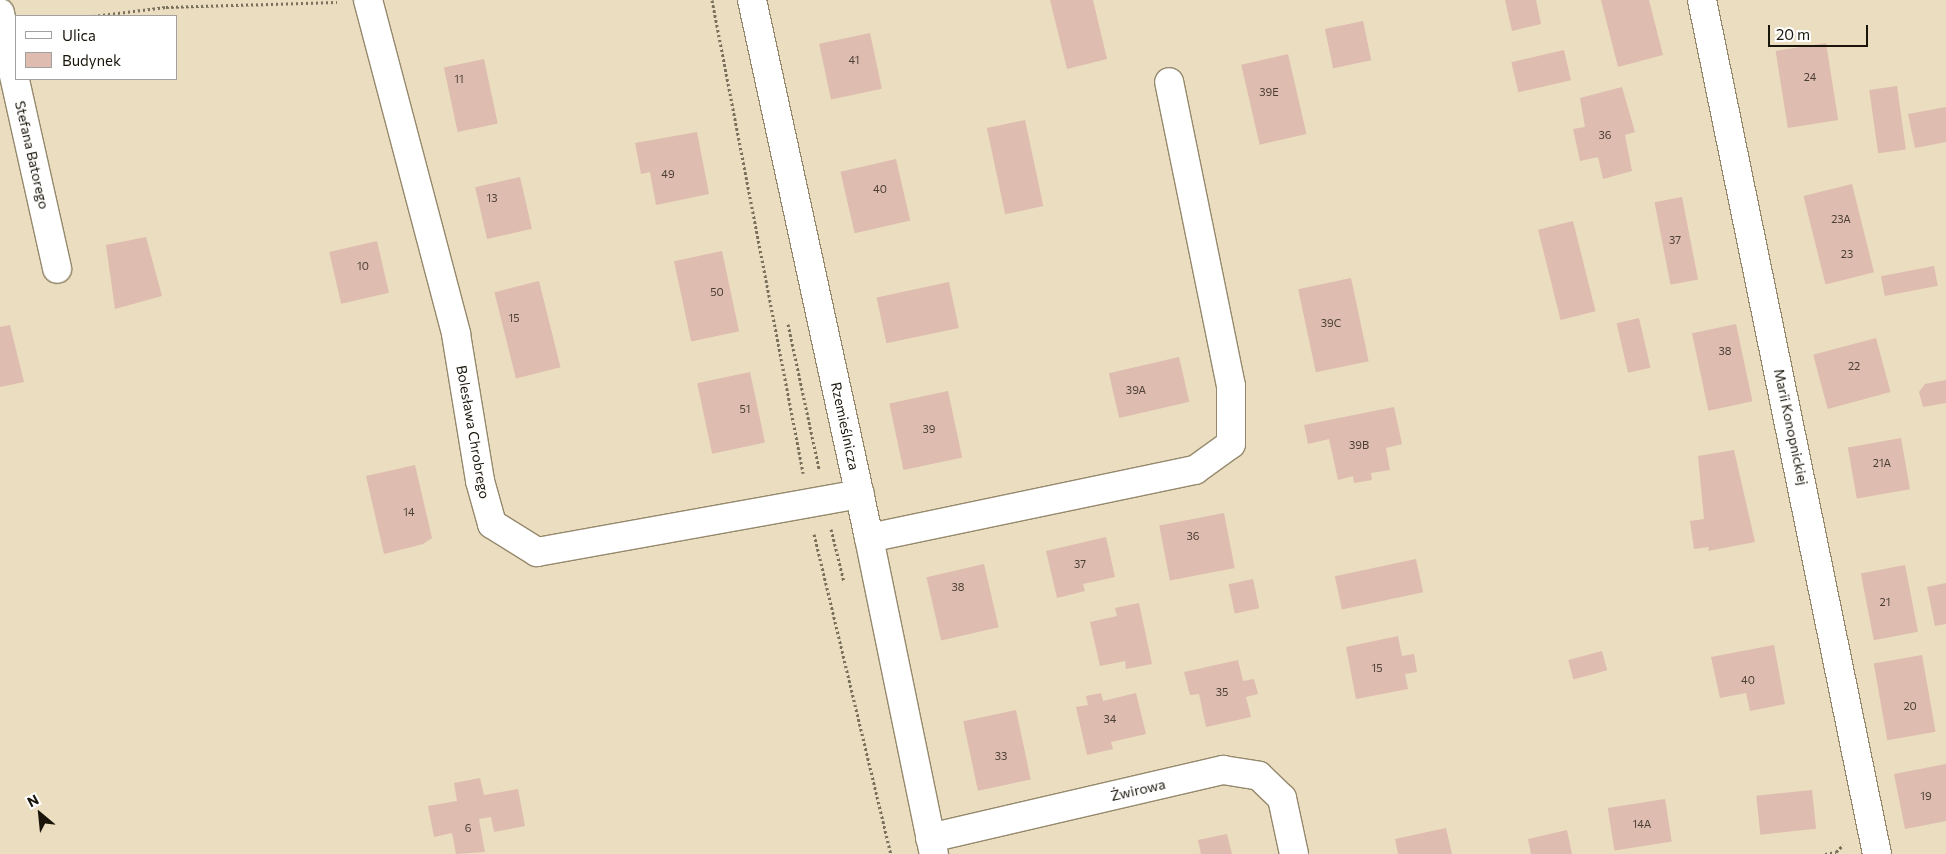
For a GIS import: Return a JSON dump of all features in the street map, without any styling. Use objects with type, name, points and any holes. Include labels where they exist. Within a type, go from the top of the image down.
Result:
[{"type":"street","name":"Rzemieślnicza","points":[[752,0],[860,494],[932,846]]},
{"type":"street","name":"Marii Konopnickiej","points":[[1702,0],[1877,854]]},
{"type":"street","name":"Bolesława Chrobrego","points":[[368,2],[456,334],[480,481],[492,524],[537,552],[860,494]]},
{"type":"street","name":"Stefana Batorego","points":[[0,13],[57,269]]},
{"type":"street","points":[[869,538],[1195,470],[1231,444],[1231,386],[1169,82]]},
{"type":"street","name":"Żwirowa","points":[[932,846],[1223,770],[1259,776],[1282,798],[1294,854]]},
{"type":"path","points":[[712,0],[808,503],[891,854]]},
{"type":"path","points":[[101,15],[166,7],[290,1],[368,2]]},
{"type":"building","points":[[1050,0],[1093,0],[1107,59],[1067,69]]},
{"type":"building","points":[[1505,0],[1536,0],[1541,24],[1512,31]]},
{"type":"building","points":[[1601,0],[1649,0],[1663,55],[1618,67]]},
{"type":"building","points":[[1363,21],[1371,60],[1333,68],[1325,29]]},
{"type":"building","points":[[870,33],[882,89],[831,100],[819,44]]},
{"type":"building","points":[[1826,43],[1838,120],[1788,128],[1776,51]]},
{"type":"building","points":[[1564,50],[1571,80],[1518,92],[1511,62]]},
{"type":"building","points":[[1288,54],[1306,134],[1260,145],[1241,65]]},
{"type":"building","points":[[484,59],[498,124],[458,132],[444,68]]},
{"type":"building","points":[[1897,86],[1906,149],[1878,153],[1869,90]]},
{"type":"building","points":[[1622,87],[1635,132],[1625,135],[1632,171],[1603,179],[1598,157],[1580,161],[1573,129],[1585,127],[1580,98]]},
{"type":"building","points":[[1946,107],[1946,142],[1915,148],[1908,114]]},
{"type":"building","points":[[1025,120],[1043,206],[1005,214],[987,128]]},
{"type":"building","points":[[697,132],[709,194],[656,205],[650,172],[641,174],[635,143]]},
{"type":"building","points":[[896,159],[910,220],[855,233],[840,172]]},
{"type":"building","points":[[520,177],[532,229],[487,239],[475,187]]},
{"type":"building","points":[[1852,184],[1874,272],[1826,284],[1803,196]]},
{"type":"building","points":[[1682,197],[1698,279],[1671,285],[1655,202]]},
{"type":"building","points":[[1573,221],[1595,311],[1561,320],[1538,230]]},
{"type":"building","points":[[146,237],[162,296],[115,309],[106,245]]},
{"type":"building","points":[[377,241],[389,293],[341,304],[329,252]]},
{"type":"building","points":[[722,251],[739,331],[691,341],[674,261]]},
{"type":"building","points":[[1934,266],[1938,286],[1885,296],[1881,276]]},
{"type":"building","points":[[1351,278],[1369,361],[1316,372],[1298,289]]},
{"type":"building","points":[[539,281],[561,367],[516,378],[494,292]]},
{"type":"building","points":[[949,282],[959,328],[886,343],[877,297]]},
{"type":"building","points":[[1639,318],[1650,368],[1628,373],[1617,323]]},
{"type":"building","points":[[1736,324],[1752,401],[1708,411],[1692,333]]},
{"type":"building","points":[[10,325],[24,382],[0,387],[0,327]]},
{"type":"building","points":[[1876,338],[1890,392],[1828,409],[1813,355]]},
{"type":"building","points":[[1179,357],[1189,402],[1119,418],[1109,373]]},
{"type":"building","points":[[750,372],[765,442],[712,454],[697,383]]},
{"type":"building","points":[[1946,380],[1946,403],[1923,407],[1919,392],[1925,384]]},
{"type":"building","points":[[948,391],[962,458],[903,470],[889,403]]},
{"type":"building","points":[[1394,407],[1402,444],[1386,448],[1390,470],[1371,473],[1372,480],[1354,483],[1353,476],[1338,480],[1329,439],[1308,444],[1304,425]]},
{"type":"building","points":[[1901,438],[1910,489],[1857,499],[1848,447]]},
{"type":"building","points":[[1734,450],[1755,542],[1708,551],[1709,547],[1694,549],[1690,521],[1704,519],[1698,456]]},
{"type":"building","points":[[415,465],[432,538],[423,544],[384,554],[366,476]]},
{"type":"building","points":[[1224,513],[1235,568],[1170,581],[1159,526]]},
{"type":"building","points":[[1106,537],[1115,577],[1083,584],[1085,591],[1057,598],[1046,551]]},
{"type":"building","points":[[1416,559],[1423,592],[1342,610],[1335,576]]},
{"type":"building","points":[[984,564],[999,627],[941,641],[927,577]]},
{"type":"building","points":[[1905,565],[1918,632],[1874,640],[1861,574]]},
{"type":"building","points":[[1253,579],[1259,608],[1235,614],[1229,584]]},
{"type":"building","points":[[1946,583],[1946,624],[1935,626],[1927,587]]},
{"type":"building","points":[[1139,603],[1152,664],[1126,669],[1125,661],[1100,666],[1090,622],[1117,616],[1115,608]]},
{"type":"building","points":[[1398,636],[1402,656],[1414,654],[1417,672],[1405,674],[1408,689],[1356,699],[1346,647]]},
{"type":"building","points":[[1774,645],[1785,704],[1750,711],[1746,693],[1720,698],[1711,657]]},
{"type":"building","points":[[1602,651],[1607,670],[1573,679],[1568,660]]},
{"type":"building","points":[[1922,655],[1936,732],[1887,740],[1874,664]]},
{"type":"building","points":[[1238,660],[1243,681],[1254,679],[1258,694],[1246,697],[1251,717],[1206,727],[1199,694],[1190,695],[1184,672]]},
{"type":"building","points":[[1101,693],[1103,701],[1136,693],[1146,734],[1111,742],[1113,749],[1087,755],[1076,707],[1088,705],[1086,696]]},
{"type":"building","points":[[1016,710],[1031,779],[978,791],[963,721]]},
{"type":"building","points":[[1946,764],[1946,821],[1905,829],[1894,774]]},
{"type":"building","points":[[480,778],[484,795],[518,789],[525,826],[494,832],[491,817],[479,819],[485,852],[456,854],[452,833],[434,837],[428,806],[457,801],[454,783]]},
{"type":"building","points":[[1812,790],[1816,829],[1760,835],[1756,796]]},
{"type":"building","points":[[1665,799],[1672,841],[1614,851],[1608,808]]},
{"type":"building","points":[[1446,828],[1452,854],[1398,854],[1395,839]]},
{"type":"building","points":[[1567,830],[1572,854],[1531,854],[1528,839]]},
{"type":"building","points":[[1227,834],[1232,854],[1201,854],[1198,840]]}]
